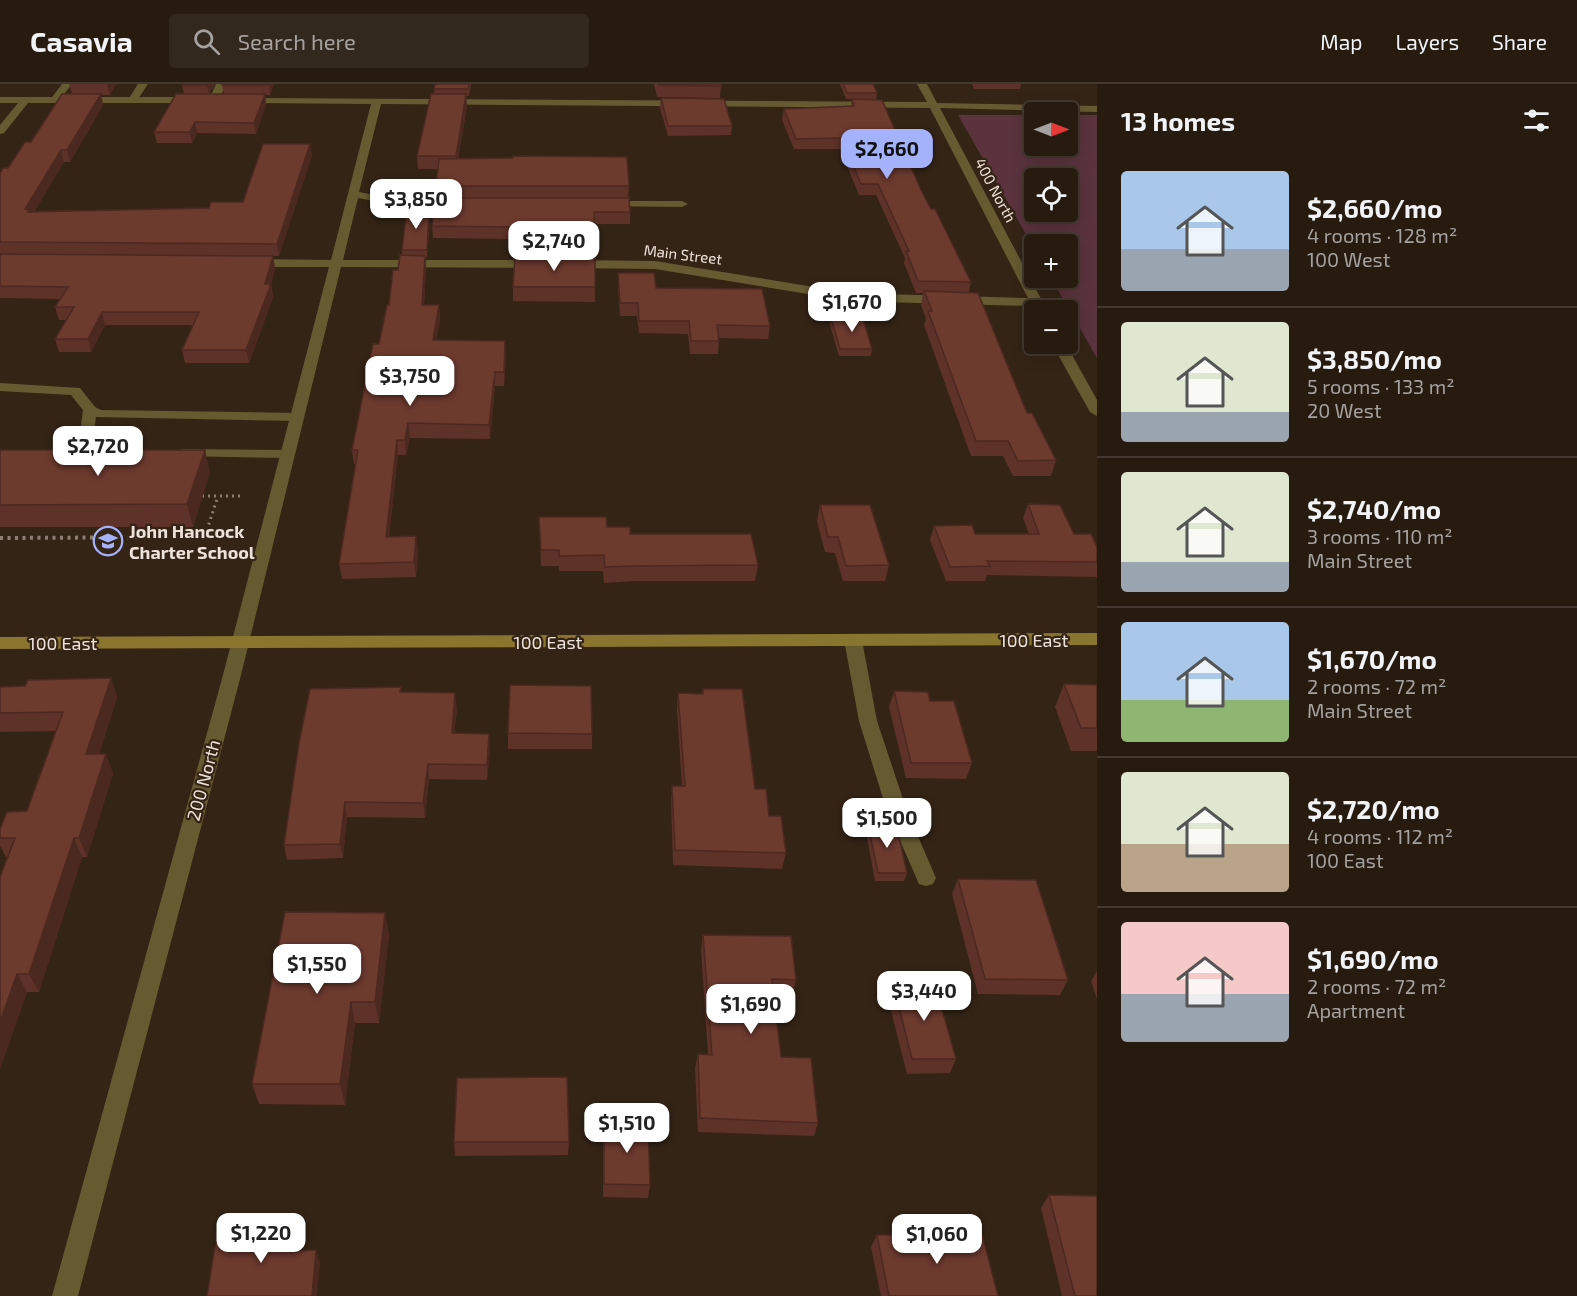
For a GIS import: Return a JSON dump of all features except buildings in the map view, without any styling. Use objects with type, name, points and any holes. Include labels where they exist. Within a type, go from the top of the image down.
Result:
[{"type":"main road","name":"100 East","points":[[0,643],[1097,639]]},
{"type":"street","points":[[55,100],[67,84]]},
{"type":"street","points":[[133,100],[143,84]]},
{"type":"street","points":[[214,100],[221,84]]},
{"type":"street","name":"400 North","points":[[922,84],[1036,300]]},
{"type":"street","points":[[0,100],[377,100],[1097,109]]},
{"type":"street","points":[[0,131],[25,100]]},
{"type":"street","name":"200 North","points":[[65,1296],[240,643],[377,100]]},
{"type":"street","points":[[353,194],[406,204],[475,204]]},
{"type":"street","points":[[590,204],[682,204]]},
{"type":"street","name":"Main Street","points":[[240,262],[655,265],[820,292],[881,298],[1024,305]]},
{"type":"street","points":[[1065,354],[1097,412]]},
{"type":"street","points":[[0,387],[75,391],[90,410],[99,414],[297,417]]},
{"type":"street","points":[[90,410],[86,448],[88,452],[125,453]]},
{"type":"street","points":[[167,453],[288,454]]},
{"type":"street","points":[[853,640],[868,721],[897,812],[926,878]]},
{"type":"path","points":[[202,496],[240,496]]},
{"type":"path","points":[[0,538],[205,537],[218,496]]},
{"type":"shaded area","points":[[958,115],[1024,115],[1024,156],[1078,156],[1078,115],[1097,115],[1097,358],[1078,325],[1078,300],[1064,300],[1057,288],[1078,288],[1078,234],[1026,234]]},
{"type":"place","name":"John Hancock Charter School","points":[[108,541]]}]
